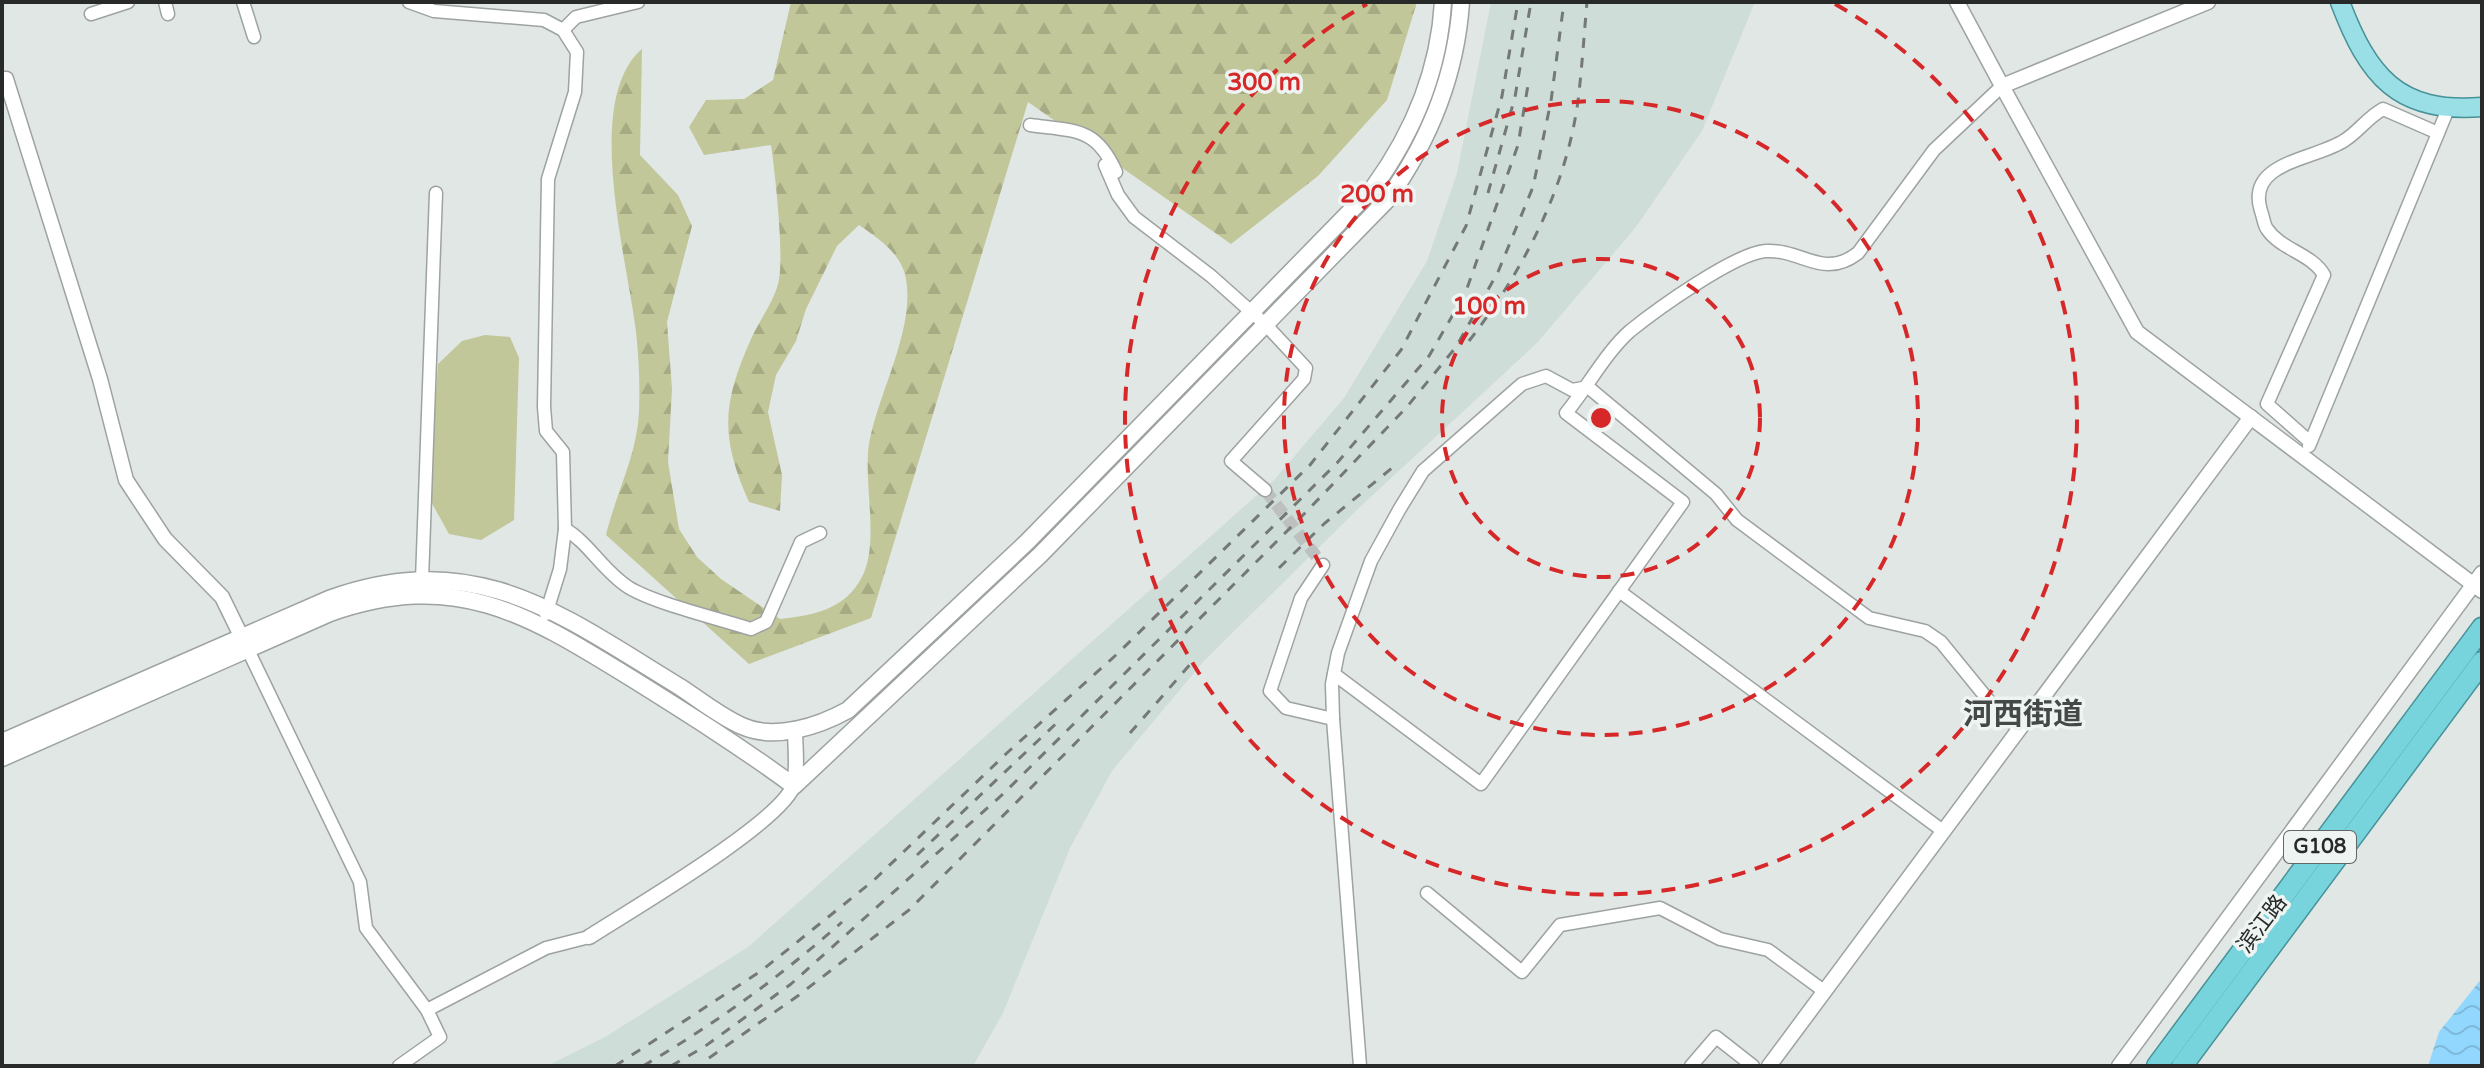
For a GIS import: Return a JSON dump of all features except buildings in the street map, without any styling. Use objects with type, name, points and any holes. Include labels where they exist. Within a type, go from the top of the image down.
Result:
[{"type":"highway","name":"滨江路","points":[[2157,1066],[2482,628]]},
{"type":"highway","name":"滨江路","points":[[2182,1066],[2482,662]]},
{"type":"main road","points":[[2,758],[349,592],[422,580],[491,587],[548,608],[741,726],[795,729],[823,722],[848,710],[1027,542],[1357,206],[1399,150],[1428,86],[1439,40],[1443,2]]},
{"type":"main road","points":[[2,742],[245,644],[349,607],[406,596],[445,596],[483,602],[543,625],[726,737],[794,786],[1040,555],[1371,218],[1415,159],[1445,91],[1457,43],[1461,2]]},
{"type":"main road","points":[[2340,2],[2365,58],[2382,80],[2400,95],[2421,105],[2448,109],[2482,107]]},
{"type":"street","points":[[91,14],[128,2]]},
{"type":"street","points":[[243,2],[254,37]]},
{"type":"street","points":[[409,2],[434,11],[544,20],[563,30],[572,40],[578,58],[575,92],[548,179],[544,407],[546,431],[563,452],[565,529],[560,569],[543,625]]},
{"type":"street","points":[[563,30],[576,17],[638,2]]},
{"type":"street","points":[[1957,2],[2137,332],[2480,583],[2119,1066]]},
{"type":"street","points":[[1334,674],[1481,784],[1683,502],[1566,413],[1629,333],[1733,261],[1767,251],[1812,263],[1844,264],[1858,253],[1934,150],[2002,86],[2208,2]]},
{"type":"street","points":[[3,74],[100,379],[126,480],[165,539],[222,597],[360,882],[366,928],[427,1010],[440,1037],[399,1066]]},
{"type":"street","points":[[2310,442],[2267,404],[2324,275],[2317,263],[2293,251],[2267,229],[2258,200],[2263,181],[2274,169],[2345,140],[2364,120],[2383,109],[2438,133]]},
{"type":"street","points":[[2304,457],[2448,109]]},
{"type":"street","points":[[1030,125],[1077,131],[1096,140],[1108,154],[1129,197],[1161,236]]},
{"type":"street","points":[[1105,165],[1128,210],[1253,313],[1306,368],[1304,379],[1231,461],[1265,490]]},
{"type":"street","points":[[422,580],[436,193]]},
{"type":"street","points":[[1360,1066],[1333,719],[1334,674],[1338,653],[1371,561],[1423,471],[1522,384],[1546,376],[1572,390],[1588,387]]},
{"type":"street","points":[[1588,387],[1716,494],[1737,520],[1869,618],[1925,631],[1941,642],[1994,707],[2020,729]]},
{"type":"street","points":[[1769,1066],[2251,417]]},
{"type":"street","points":[[565,529],[579,537],[605,570],[631,589],[751,629],[766,622],[801,542],[820,533]]},
{"type":"street","points":[[1323,565],[1301,598],[1270,691],[1286,708],[1333,719]]},
{"type":"street","points":[[1619,591],[1943,831]]},
{"type":"street","points":[[427,1010],[546,948],[589,937],[704,863],[776,808],[794,786],[795,729]]},
{"type":"street","points":[[1427,893],[1522,972],[1560,925],[1660,908],[1720,939],[1768,950],[1824,991]]},
{"type":"street","points":[[1691,1066],[1716,1037],[1753,1066]]},
{"type":"shaded area","points":[[1491,2],[1755,2],[1702,131],[1636,227],[1537,343],[1361,506],[1204,661],[1112,771],[1070,848],[1003,1013],[973,1066],[547,1066],[605,1037],[748,947],[1274,480],[1344,398],[1427,261],[1457,173]]},
{"type":"green space","points":[[791,2],[1417,2],[1387,100],[1318,176],[1231,244],[1028,102],[871,618],[749,664],[606,535],[634,443],[639,402],[636,332],[619,225],[612,142],[615,105],[624,73],[642,49],[640,155],[678,195],[692,226],[667,322],[672,389],[668,462],[679,529],[697,557],[721,579],[780,619],[827,609],[855,588],[867,563],[871,530],[869,444],[901,340],[907,299],[904,270],[888,248],[859,225],[837,246],[806,309],[796,341],[776,375],[768,412],[782,475],[780,511],[749,502],[733,458],[728,420],[741,362],[773,298],[780,273],[779,216],[771,145],[704,155],[689,127],[706,100],[744,99],[773,80]]},
{"type":"green space","points":[[485,335],[510,337],[519,358],[514,520],[481,540],[449,534],[429,498],[438,364],[462,341]]},
{"type":"water","points":[[2482,978],[2482,1066],[2428,1066],[2439,1032]]},
{"type":"tunnel","points":[[1265,490],[1323,565]]},
{"type":"railway","points":[[615,1066],[761,971],[873,881],[1008,752],[1116,655],[1310,465],[1401,350],[1466,226],[1502,96],[1518,2]]},
{"type":"railway","points":[[1488,193],[1515,97],[1531,2]]},
{"type":"railway","points":[[709,1058],[799,995],[909,910],[1307,511],[1406,408],[1456,347],[1498,272],[1533,187],[1551,101],[1564,2]]},
{"type":"railway","points":[[1469,341],[1524,258],[1564,166],[1578,101],[1587,2]]},
{"type":"railway","points":[[671,1066],[704,1047],[791,984],[1003,794],[1337,463],[1429,356],[1465,294],[1518,145],[1528,85]]},
{"type":"railway","points":[[1279,568],[1325,523],[1392,468]]},
{"type":"railway","points":[[1130,733],[1194,660]]},
{"type":"railway","points":[[917,855],[1062,718]]},
{"type":"railway","points":[[643,1066],[746,999],[842,922]]},
{"type":"district","name":"河西街道","points":[[2023,714]]}]
